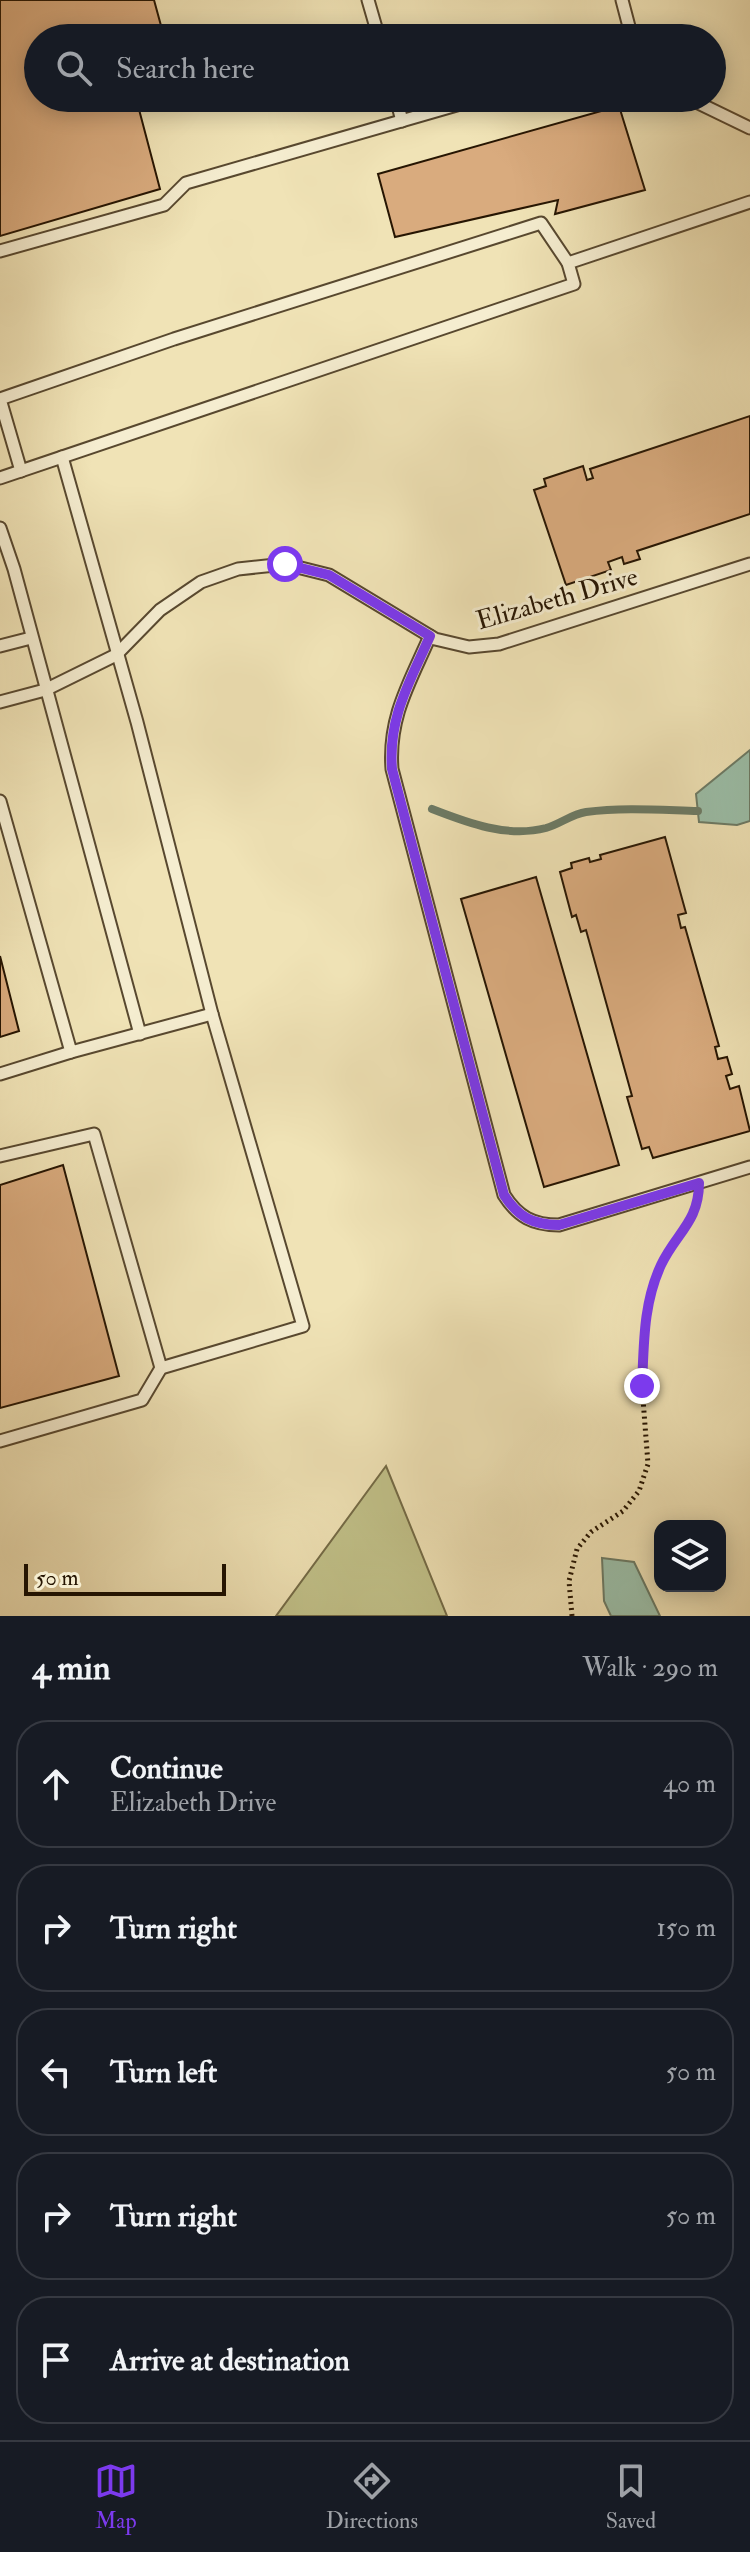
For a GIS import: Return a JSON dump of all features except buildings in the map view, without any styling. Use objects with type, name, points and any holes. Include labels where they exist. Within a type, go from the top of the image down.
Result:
[{"type":"lane","points":[[368,0],[375,24]]},
{"type":"lane","points":[[622,0],[628,24]]},
{"type":"lane","points":[[400,112],[402,121]]},
{"type":"lane","points":[[0,251],[164,205],[186,183],[433,112]]},
{"type":"lane","points":[[717,112],[750,128]]},
{"type":"lane","points":[[568,263],[750,202]]},
{"type":"lane","points":[[0,478],[21,471],[574,284],[568,263],[541,223],[174,339],[0,399],[21,471]]},
{"type":"lane","points":[[0,1441],[142,1400],[161,1368],[303,1326],[212,1014],[137,722],[62,457]]},
{"type":"lane","points":[[0,528],[14,569],[140,1034]]},
{"type":"lane","name":"Elizabeth Drive","points":[[0,702],[45,690],[116,655],[160,610],[201,582],[238,569],[285,564],[329,575],[430,636],[469,647],[499,644],[750,564]]},
{"type":"lane","points":[[430,636],[394,719],[390,744],[392,769],[504,1195],[513,1209],[527,1219],[542,1225],[559,1225],[750,1167]]},
{"type":"lane","points":[[0,646],[31,638]]},
{"type":"lane","points":[[0,801],[71,1052]]},
{"type":"lane","points":[[0,1074],[212,1014]]},
{"type":"lane","points":[[0,1156],[94,1134],[161,1368]]},
{"type":"path","points":[[572,1616],[569,1581],[577,1549],[591,1532],[623,1511],[639,1491],[648,1464],[642,1386],[646,1308],[662,1263],[690,1223],[699,1198],[699,1183]]},
{"type":"shaded area","points":[[750,750],[750,821],[737,825],[699,822],[696,794]]},
{"type":"shaded area","points":[[386,1466],[447,1616],[276,1616]]},
{"type":"shaded area","points":[[602,1558],[634,1562],[660,1616],[611,1616],[604,1601]]},
{"type":"waterway","points":[[432,809],[474,824],[517,831],[546,828],[586,812],[628,809],[698,811]]},
{"type":"route","points":[[285,564],[329,575],[430,636],[394,719],[390,744],[392,769],[504,1195],[513,1209],[542,1225],[559,1225],[699,1183],[699,1198],[690,1223],[662,1263],[646,1308],[642,1386]]}]
